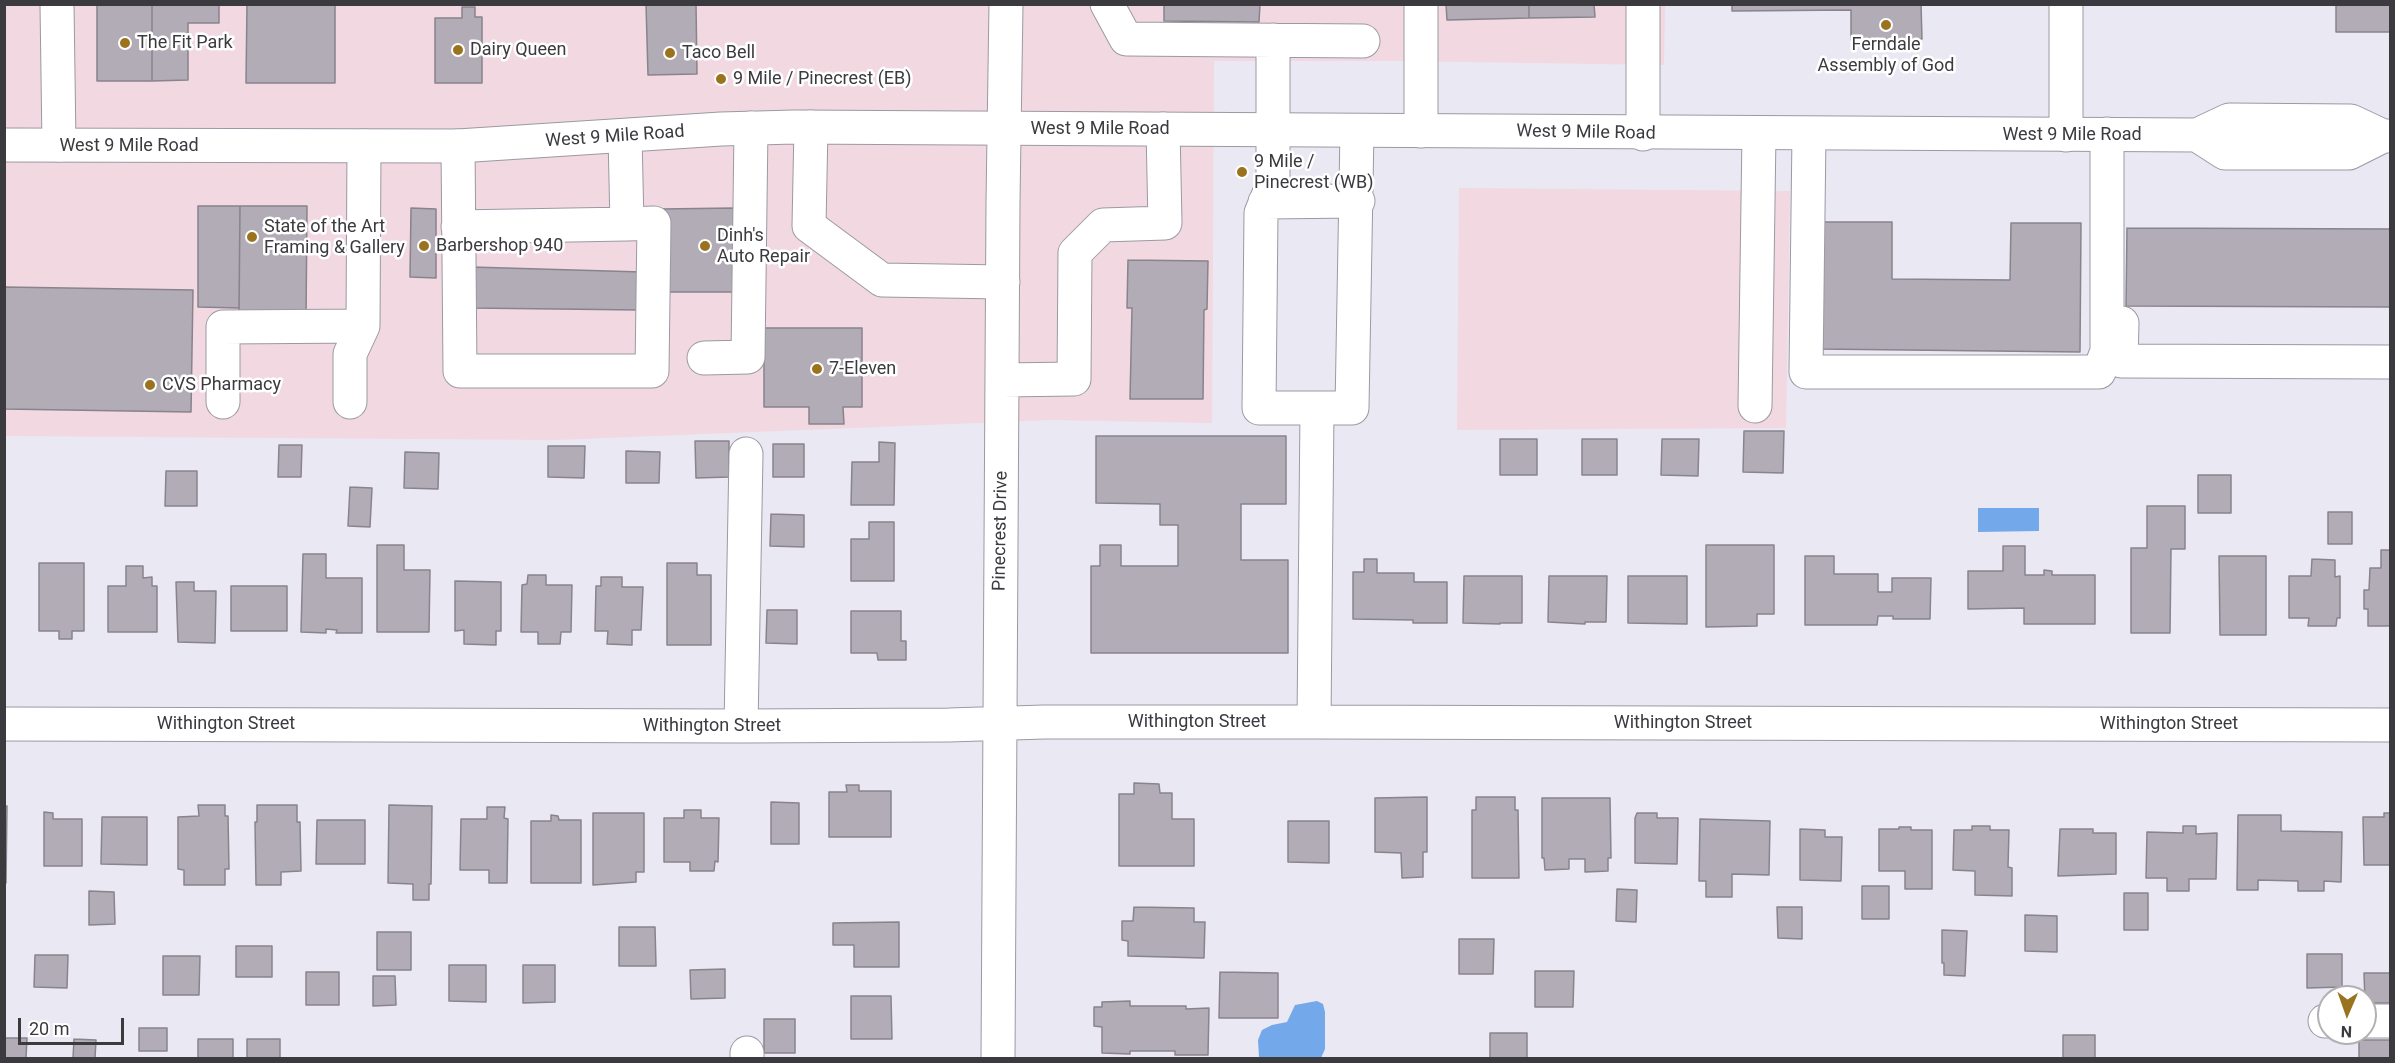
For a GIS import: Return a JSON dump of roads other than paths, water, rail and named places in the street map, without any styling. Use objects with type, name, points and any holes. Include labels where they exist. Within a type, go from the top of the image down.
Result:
[{"type":"street","points":[[57,4],[59,145]]},
{"type":"street","name":"Pinecrest Drive","points":[[998,1059],[1006,4]]},
{"type":"street","points":[[1107,4],[1126,39],[1363,41]]},
{"type":"street","points":[[1420,4],[1421,131]]},
{"type":"street","points":[[1643,4],[1643,134]]},
{"type":"street","points":[[2066,4],[2066,135]]},
{"type":"street","points":[[1272,40],[1273,184],[1261,213],[1259,408],[1352,408],[1358,201],[1357,131]]},
{"type":"street","name":"West 9 Mile Road","points":[[4,145],[458,146],[752,128],[811,127],[1643,134],[2197,135],[2229,120],[2351,121],[2387,136]]},
{"type":"street","points":[[811,127],[809,226],[882,280],[1003,282]]},
{"type":"street","points":[[704,358],[748,357],[752,128]]},
{"type":"street","points":[[1003,380],[1074,380],[1075,253],[1103,225],[1165,223],[1163,129]]},
{"type":"street","points":[[1755,406],[1759,134]]},
{"type":"street","points":[[1809,134],[1806,372],[2099,372],[2107,351],[2115,135]]},
{"type":"street","points":[[2115,135],[2121,361],[2391,362]]},
{"type":"street","points":[[625,136],[627,224]]},
{"type":"street","points":[[350,402],[350,354],[363,326],[364,146]]},
{"type":"street","points":[[458,146],[458,227],[460,370],[652,371],[654,223],[458,227]]},
{"type":"street","points":[[1265,202],[1358,201]]},
{"type":"street","points":[[224,402],[223,327],[363,326]]},
{"type":"street","points":[[1314,722],[1317,409]]},
{"type":"street","points":[[741,726],[746,454]]},
{"type":"street","name":"Withington Street","points":[[4,724],[741,726],[1314,722],[2391,725]]},
{"type":"water","points":[[1978,508],[2039,508],[2039,531],[1978,532]]},
{"type":"water","points":[[1317,1001],[1323,1004],[1325,1012],[1325,1049],[1321,1058],[1259,1057],[1258,1040],[1262,1030],[1287,1022],[1295,1005]]},
{"type":"place","name":"Ferndale Assembly of God","points":[[1886,25]]},
{"type":"place","name":"The Fit Park","points":[[125,43]]},
{"type":"place","name":"Dairy Queen","points":[[458,50]]},
{"type":"place","name":"Taco Bell","points":[[670,53]]},
{"type":"place","name":"9 Mile / Pinecrest (EB)","points":[[721,79]]},
{"type":"place","name":"9 Mile / Pinecrest (WB)","points":[[1242,172]]},
{"type":"place","name":"State of the Art Framing & Gallery","points":[[252,237]]},
{"type":"place","name":"Barbershop 940","points":[[424,246]]},
{"type":"place","name":"Dinh's Auto Repair","points":[[705,246]]},
{"type":"place","name":"7-Eleven","points":[[817,369]]},
{"type":"place","name":"CVS Pharmacy","points":[[150,385]]}]
